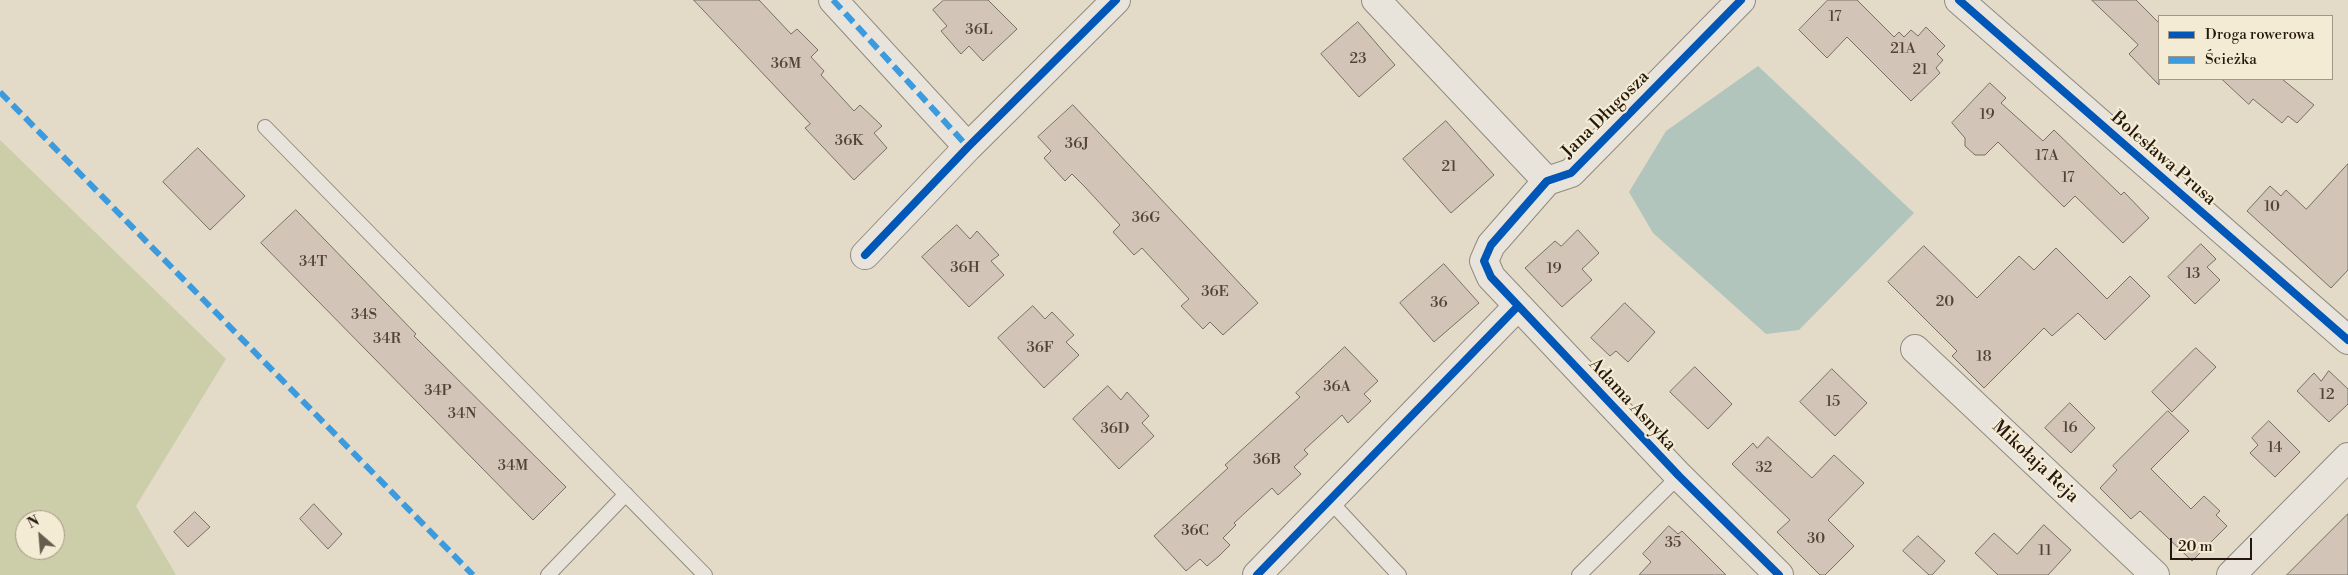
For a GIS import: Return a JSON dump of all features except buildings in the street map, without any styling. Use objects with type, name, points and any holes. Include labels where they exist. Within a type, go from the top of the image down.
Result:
[{"type":"street","points":[[833,0],[968,147]]},
{"type":"street","points":[[865,255],[968,147],[1116,0]]},
{"type":"street","points":[[1376,0],[1547,180]]},
{"type":"street","name":"Jana Długosza","points":[[1547,180],[1571,173],[1741,0]]},
{"type":"street","name":"Bolesława Prusa","points":[[1959,0],[2348,340]]},
{"type":"street","name":"Adama Asnyka","points":[[1547,180],[1491,245],[1484,261],[1491,277],[1679,476],[1780,575]]},
{"type":"street","points":[[1257,575],[1518,306]]},
{"type":"street","name":"Mikołaja Reja","points":[[1915,349],[2154,575]]},
{"type":"street","points":[[2231,575],[2348,457]]},
{"type":"lane","points":[[265,127],[705,575]]},
{"type":"lane","points":[[1579,575],[1679,476]]},
{"type":"lane","points":[[548,575],[626,494]]},
{"type":"lane","points":[[1330,501],[1399,575]]},
{"type":"green space","points":[[0,140],[226,359],[136,506],[176,575],[0,575]]},
{"type":"shaded area","points":[[1758,66],[1914,213],[1799,330],[1766,334],[1653,233],[1629,192],[1666,131]]},
{"type":"marked path","points":[[833,0],[968,147]]},
{"type":"marked path","points":[[0,92],[473,575]]},
{"type":"cycle path","points":[[865,255],[968,147],[1116,0]]},
{"type":"cycle path","points":[[1741,0],[1571,173],[1547,181],[1491,245],[1484,261],[1491,277],[1679,476],[1779,575]]},
{"type":"cycle path","points":[[1959,0],[2348,340]]},
{"type":"cycle path","points":[[1257,575],[1518,306]]}]
